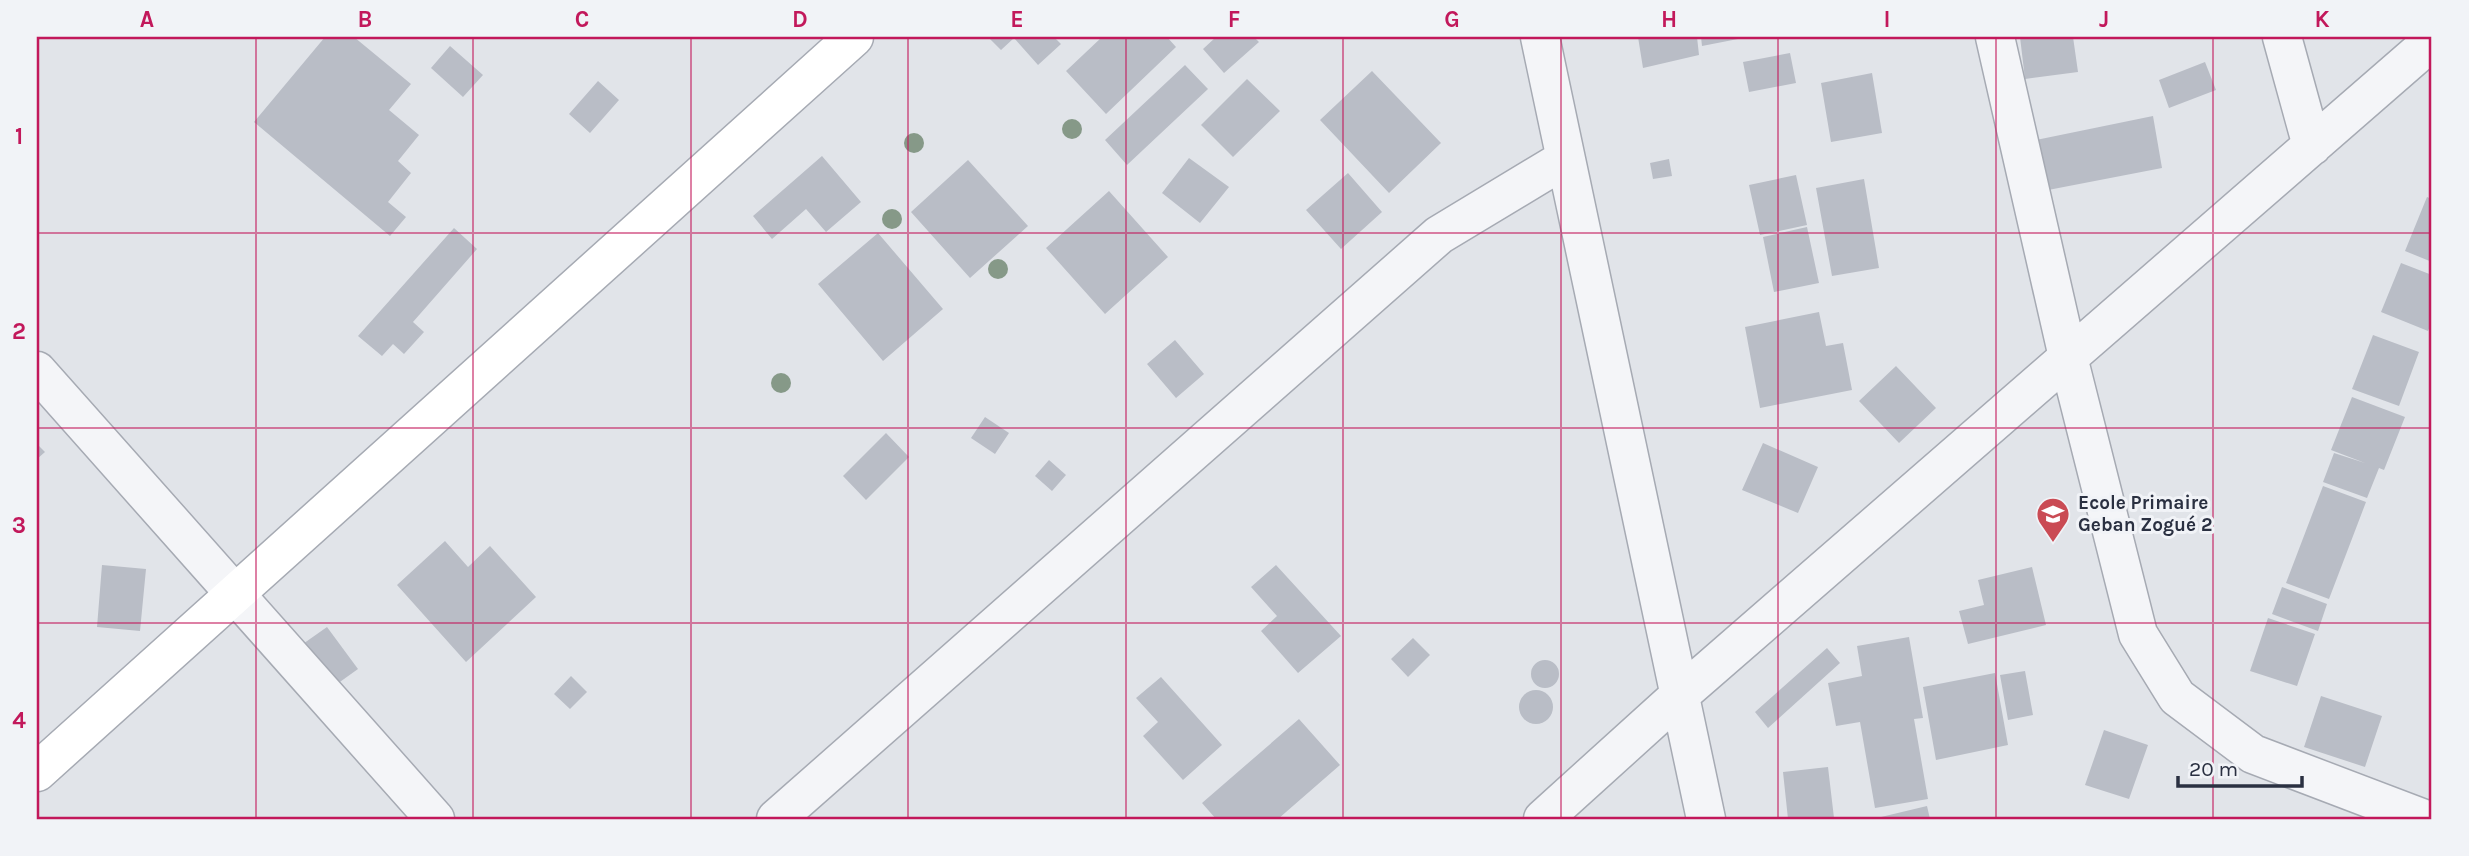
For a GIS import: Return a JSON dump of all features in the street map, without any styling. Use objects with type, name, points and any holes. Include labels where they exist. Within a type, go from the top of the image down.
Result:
[{"type":"street","points":[[37,772],[854,37]]},
{"type":"street","points":[[1540,37],[1706,819]]},
{"type":"street","points":[[1995,37],[2068,357],[2138,634],[2177,697],[2253,754],[2424,819]]},
{"type":"street","points":[[2281,37],[2312,146]]},
{"type":"street","points":[[1543,819],[1679,695],[2432,41]]},
{"type":"street","points":[[776,819],[1439,235],[1565,159]]},
{"type":"street","points":[[37,371],[435,819]]},
{"type":"building","points":[[325,37],[354,37],[411,84],[389,110],[419,135],[398,161],[411,173],[388,202],[406,217],[390,236],[254,122]]},
{"type":"building","points":[[988,37],[1054,37],[1061,44],[1038,65],[1014,38],[1001,50]]},
{"type":"building","points":[[1102,37],[1167,37],[1176,47],[1106,114],[1066,71]]},
{"type":"building","points":[[1216,37],[1254,37],[1259,42],[1224,73],[1203,49]]},
{"type":"building","points":[[1638,37],[1697,37],[1699,55],[1643,68]]},
{"type":"building","points":[[1701,37],[1743,37],[1743,38],[1702,46]]},
{"type":"building","points":[[2020,37],[2073,37],[2078,72],[2025,79]]},
{"type":"building","points":[[450,46],[483,75],[463,97],[431,68]]},
{"type":"building","points":[[1790,53],[1796,83],[1749,92],[1743,62]]},
{"type":"building","points":[[2205,62],[2216,90],[2169,108],[2159,80]]},
{"type":"building","points":[[1185,65],[1208,89],[1127,165],[1105,140]]},
{"type":"building","points":[[1372,71],[1441,143],[1389,193],[1320,120]]},
{"type":"building","points":[[1872,73],[1882,133],[1831,142],[1821,83]]},
{"type":"building","points":[[1247,79],[1280,111],[1233,157],[1201,125]]},
{"type":"building","points":[[598,81],[619,100],[590,133],[569,114]]},
{"type":"building","points":[[2153,116],[2162,168],[2043,191],[2036,140]]},
{"type":"building","points":[[822,156],[861,202],[826,232],[806,209],[772,239],[753,216]]},
{"type":"building","points":[[1189,158],[1229,187],[1200,223],[1162,193]]},
{"type":"building","points":[[1669,159],[1672,176],[1653,179],[1650,163]]},
{"type":"building","points":[[968,160],[1028,226],[970,278],[911,212]]},
{"type":"building","points":[[1348,173],[1382,212],[1341,249],[1306,210]]},
{"type":"building","points":[[1796,175],[1807,225],[1760,235],[1749,185]]},
{"type":"building","points":[[1864,179],[1879,268],[1832,276],[1816,188]]},
{"type":"building","points":[[1109,191],[1168,257],[1105,314],[1046,248]]},
{"type":"building","points":[[2427,197],[2432,199],[2432,262],[2405,251]]},
{"type":"building","points":[[1807,227],[1819,283],[1774,292],[1763,237]]},
{"type":"building","points":[[454,228],[477,249],[413,322],[424,332],[404,354],[393,344],[382,356],[358,336]]},
{"type":"building","points":[[878,233],[943,309],[883,361],[818,284]]},
{"type":"building","points":[[2401,263],[2432,275],[2432,321],[2428,331],[2381,312]]},
{"type":"building","points":[[1819,312],[1826,346],[1843,343],[1852,390],[1760,408],[1745,327]]},
{"type":"building","points":[[2373,335],[2419,352],[2399,406],[2352,389]]},
{"type":"building","points":[[1175,340],[1204,374],[1176,398],[1147,364]]},
{"type":"building","points":[[1896,366],[1936,408],[1899,443],[1859,401]]},
{"type":"building","points":[[2352,397],[2405,417],[2384,470],[2379,468],[2367,498],[2323,482],[2334,453],[2365,463],[2331,450]]},
{"type":"building","points":[[985,417],[1009,433],[995,454],[971,438]]},
{"type":"building","points":[[886,433],[909,457],[866,500],[843,476]]},
{"type":"building","points":[[1763,443],[1818,467],[1798,513],[1742,490]]},
{"type":"building","points":[[37,444],[45,452],[37,459]]},
{"type":"building","points":[[1049,460],[1066,475],[1052,491],[1035,476]]},
{"type":"building","points":[[2323,486],[2366,502],[2329,599],[2286,583]]},
{"type":"building","points":[[445,541],[468,567],[490,546],[536,597],[466,662],[397,585]]},
{"type":"building","points":[[102,565],[146,569],[140,631],[97,627]]},
{"type":"building","points":[[1276,565],[1341,636],[1298,673],[1261,631],[1277,616],[1251,587]]},
{"type":"building","points":[[2032,567],[2046,625],[1968,644],[1959,611],[1984,605],[1978,580]]},
{"type":"building","points":[[2282,587],[2327,604],[2318,631],[2272,614]]},
{"type":"building","points":[[2268,618],[2315,634],[2297,686],[2250,671]]},
{"type":"building","points":[[327,627],[358,669],[330,689],[300,646]]},
{"type":"building","points":[[1909,637],[1923,718],[1914,719],[1928,799],[1875,808],[1860,722],[1836,726],[1828,683],[1862,676],[1857,646]]},
{"type":"building","points":[[1413,638],[1430,655],[1408,677],[1391,659]]},
{"type":"building","points":[[1827,648],[1840,663],[1768,728],[1755,712]]},
{"type":"building","points":[[1545,660],[1555,664],[1559,674],[1555,684],[1545,688],[1535,684],[1531,674],[1535,664]]},
{"type":"building","points":[[2025,671],[2033,715],[2008,720],[2000,675]]},
{"type":"building","points":[[1995,673],[2008,745],[1936,760],[1923,687]]},
{"type":"building","points":[[571,676],[587,692],[570,709],[554,694]]},
{"type":"building","points":[[1161,677],[1222,745],[1183,780],[1143,736],[1158,722],[1136,698]]},
{"type":"building","points":[[1536,690],[1548,695],[1553,707],[1548,719],[1536,724],[1524,719],[1519,707],[1524,695]]},
{"type":"building","points":[[2321,696],[2382,716],[2365,767],[2304,747]]},
{"type":"building","points":[[1299,719],[1340,765],[1278,819],[1216,819],[1202,803]]},
{"type":"building","points":[[2104,730],[2148,745],[2129,799],[2085,785]]},
{"type":"building","points":[[1828,767],[1834,818],[1788,819],[1783,772]]},
{"type":"building","points":[[1927,806],[1930,819],[1881,819],[1881,817]]},
{"type":"place","name":"Ecole Primaire Geban Zogué 2","points":[[2053,544]]}]
